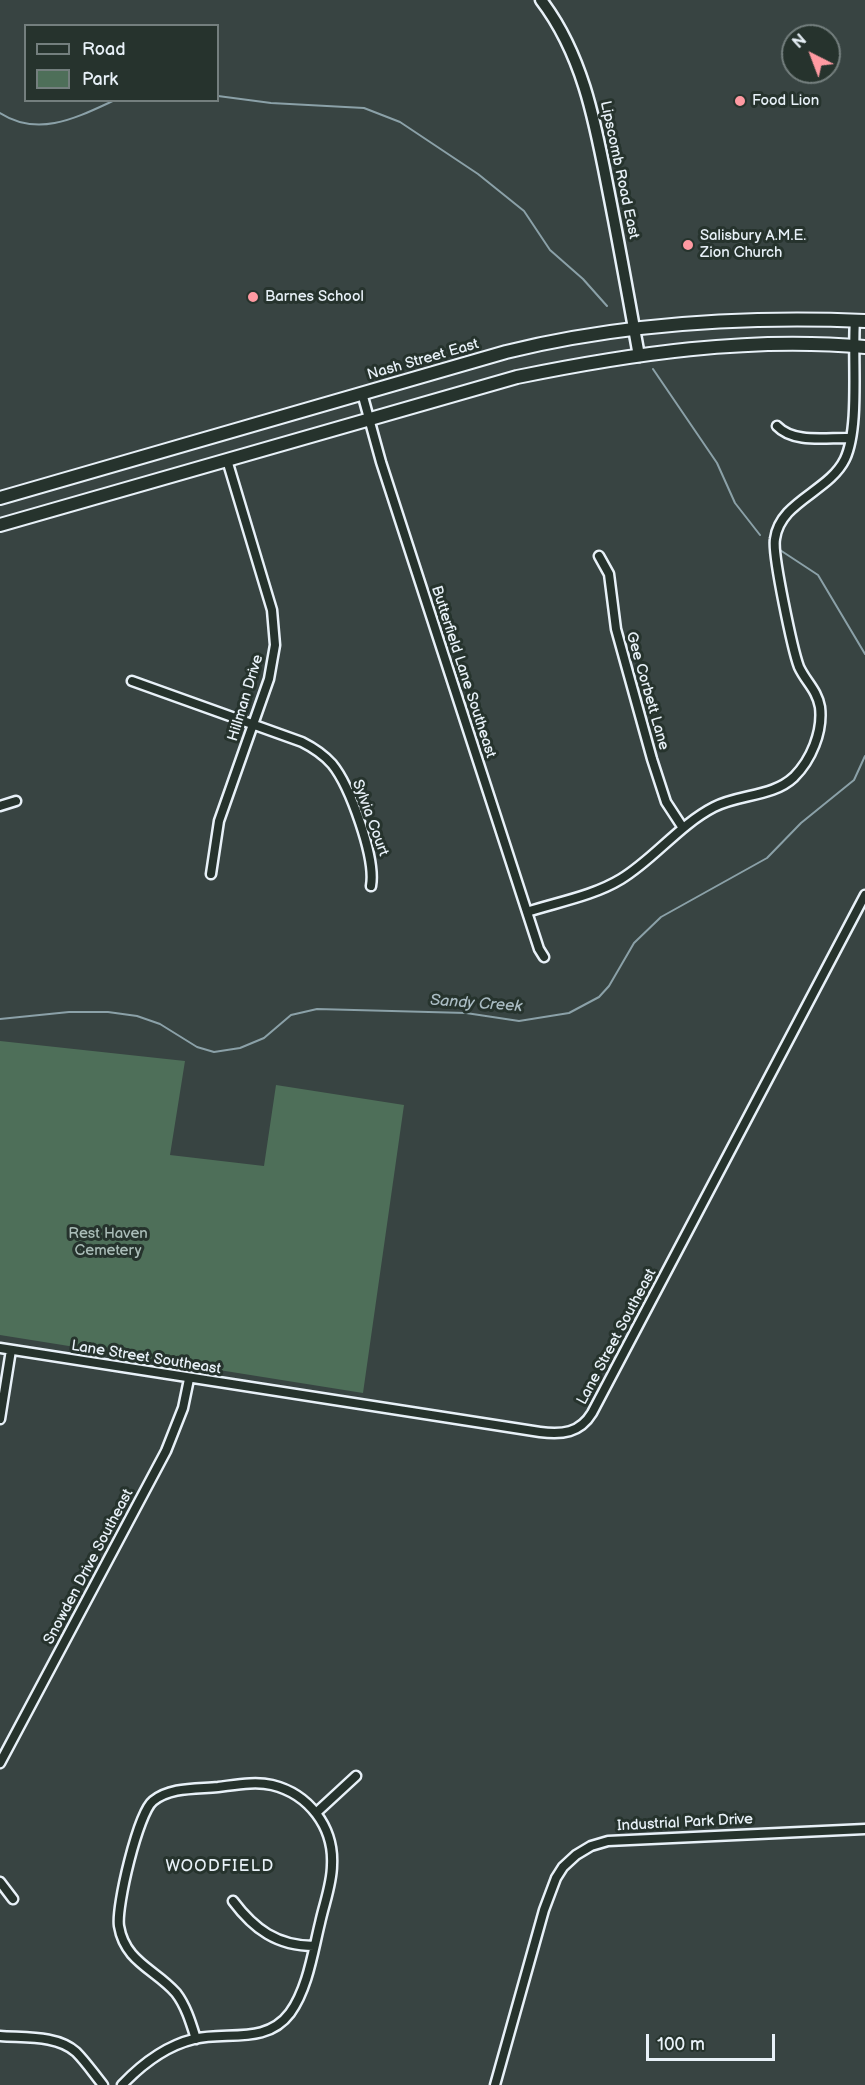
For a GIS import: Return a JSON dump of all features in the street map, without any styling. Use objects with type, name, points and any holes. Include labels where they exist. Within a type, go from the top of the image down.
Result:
[{"type":"main road","name":"Nash Street East","points":[[0,498],[536,344],[634,327],[760,318],[860,321]]},
{"type":"main road","points":[[0,525],[517,377],[639,356],[714,348],[814,344],[859,346]]},
{"type":"street","name":"Lipscomb Road East","points":[[541,0],[573,51],[583,79],[601,153],[639,356]]},
{"type":"street","points":[[527,912],[599,890],[621,879],[703,813],[726,802],[780,786],[803,766],[813,748],[820,724],[819,705],[815,691],[797,661],[775,558],[775,538],[782,519],[837,473],[848,451],[860,321]]},
{"type":"street","name":"Butterfield Lane Southeast","points":[[362,393],[381,462],[539,949],[544,957]]},
{"type":"street","points":[[777,426],[784,433],[795,437],[851,438]]},
{"type":"street","name":"Hillman Drive","points":[[211,874],[219,821],[273,662],[272,610],[227,460]]},
{"type":"street","name":"Gee Corbett Lane","points":[[599,556],[609,574],[616,629],[652,759],[666,802],[683,828]]},
{"type":"street","name":"Sylvia Court","points":[[132,681],[302,742],[323,755],[343,783],[371,854],[371,886]]},
{"type":"street","points":[[0,806],[16,801]]},
{"type":"street","name":"Lane Street Southeast","points":[[0,1348],[540,1432],[556,1434],[580,1427],[592,1413],[865,895]]},
{"type":"street","points":[[0,1419],[11,1350]]},
{"type":"street","name":"Snowden Drive Southeast","points":[[0,1763],[166,1451],[183,1408],[189,1378]]},
{"type":"street","points":[[317,1812],[356,1776]]},
{"type":"street","points":[[122,2085],[157,2055],[196,2038],[252,2036],[281,2023],[295,2006],[314,1946],[332,1868],[330,1843],[317,1812],[287,1791],[256,1783],[166,1793],[152,1802],[143,1812],[119,1915],[122,1937],[134,1959],[165,1982],[181,2001],[196,2038]]},
{"type":"street","name":"Industrial Park Drive","points":[[495,2085],[548,1899],[563,1867],[576,1856],[591,1846],[608,1841],[865,1829]]},
{"type":"street","points":[[0,1882],[13,1899]]},
{"type":"street","points":[[233,1901],[248,1920],[268,1935],[297,1946],[314,1946]]},
{"type":"street","points":[[0,2036],[35,2038],[68,2046],[77,2053],[103,2085]]},
{"type":"green space","name":"Rest Haven Cemetery","points":[[0,1041],[185,1061],[170,1155],[264,1166],[276,1085],[404,1105],[363,1393],[0,1335]]},
{"type":"waterway","points":[[219,96],[271,103],[364,108],[400,122],[478,174],[524,211],[550,250],[583,279],[607,306]]},
{"type":"waterway","points":[[0,113],[29,124],[44,124],[73,118],[111,102]]},
{"type":"waterway","points":[[653,369],[717,463],[735,503],[760,535]]},
{"type":"waterway","points":[[780,550],[818,575],[865,654]]},
{"type":"waterway","name":"Sandy Creek","points":[[0,1019],[69,1012],[108,1012],[137,1016],[160,1024],[197,1047],[214,1052],[240,1048],[264,1038],[291,1015],[317,1009],[466,1013],[519,1021],[569,1013],[599,997],[609,986],[634,943],[661,917],[767,858],[801,823],[854,780],[865,756]]},
{"type":"place","name":"Food Lion","points":[[740,101]]},
{"type":"place","name":"Salisbury A.M.E. Zion Church","points":[[688,245]]},
{"type":"place","name":"Barnes School","points":[[253,297]]},
{"type":"district","name":"WOODFIELD","points":[[220,1867]]}]
